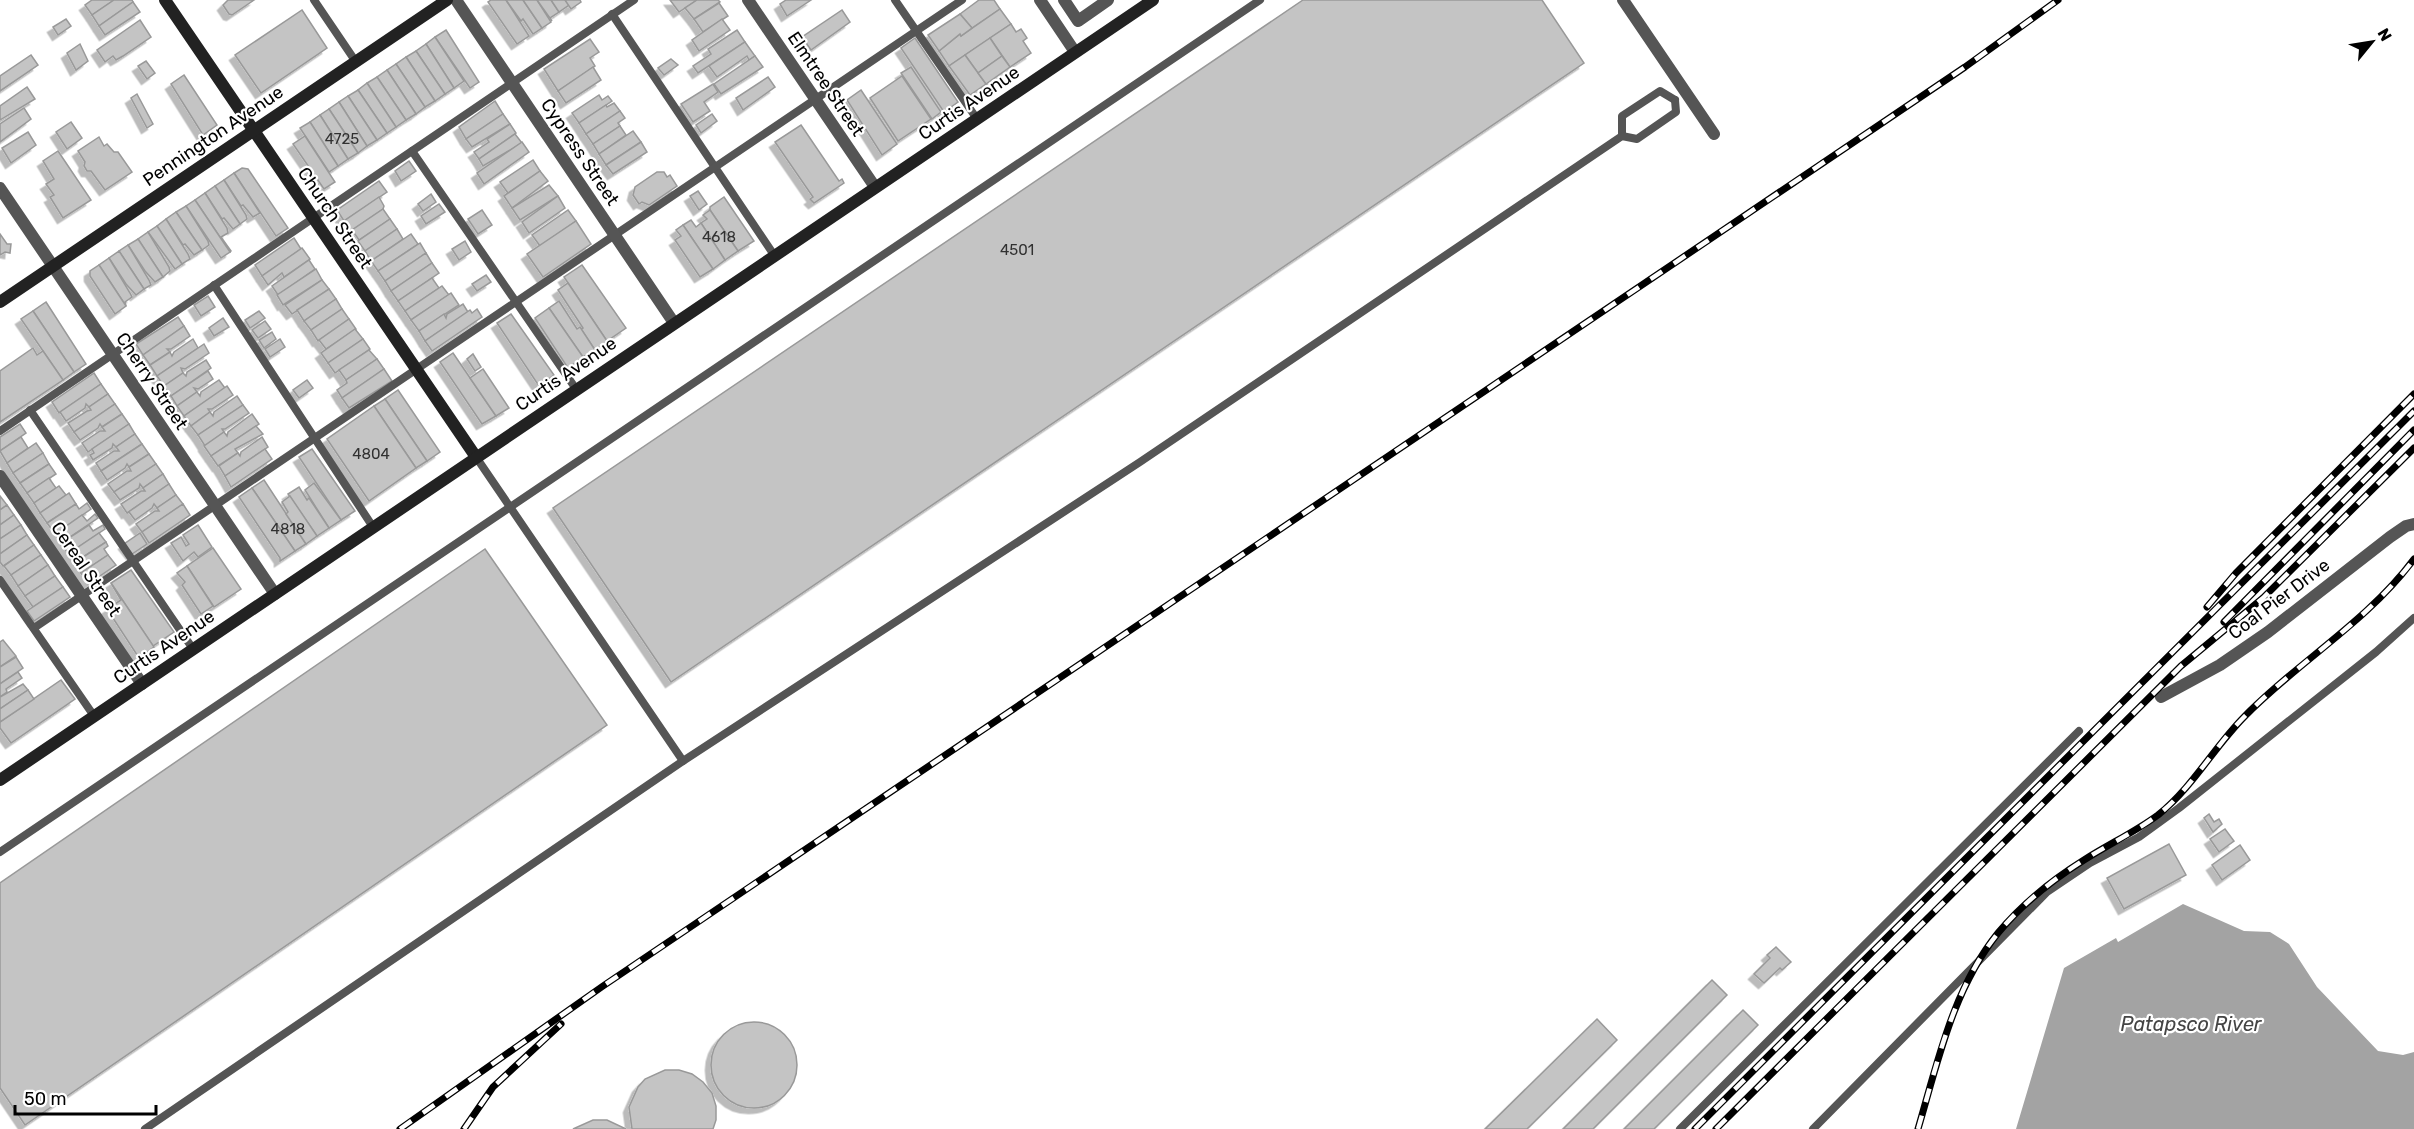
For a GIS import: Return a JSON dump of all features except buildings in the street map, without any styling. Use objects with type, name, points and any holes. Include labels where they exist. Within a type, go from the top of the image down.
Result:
[{"type":"main road","name":"Church Street","points":[[165,0],[476,457]]},
{"type":"main road","name":"Pennington Avenue","points":[[0,302],[447,0]]},
{"type":"main road","name":"Curtis Avenue","points":[[2,775],[142,684],[1153,0]]},
{"type":"street","name":"Cypress Street","points":[[456,0],[674,323]]},
{"type":"street","name":"Elmtree Street","points":[[748,0],[875,188]]},
{"type":"street","points":[[1040,0],[1076,52]]},
{"type":"street","points":[[1064,0],[1078,21],[1108,0]]},
{"type":"street","points":[[1623,0],[1714,134]]},
{"type":"street","name":"Cherry Street","points":[[0,188],[275,594]]},
{"type":"street","name":"Cereal Street","points":[[0,476],[142,684]]},
{"type":"street","name":"Coal Pier Drive","points":[[2161,697],[2220,665],[2268,632],[2390,537],[2406,526],[2414,524]]},
{"type":"lane","points":[[314,0],[356,62]]},
{"type":"lane","points":[[0,431],[634,0]]},
{"type":"lane","points":[[895,0],[977,119]]},
{"type":"lane","points":[[34,628],[962,0]]},
{"type":"lane","points":[[0,852],[1260,0]]},
{"type":"lane","points":[[612,14],[774,255]]},
{"type":"lane","points":[[1622,136],[1622,116],[1660,90],[1675,100]]},
{"type":"lane","points":[[1675,100],[1686,92]]},
{"type":"lane","points":[[145,1129],[683,761],[1140,462],[1622,136],[1637,140],[1676,112],[1675,100]]},
{"type":"lane","points":[[412,151],[576,389]]},
{"type":"lane","points":[[214,285],[373,527]]},
{"type":"lane","points":[[30,410],[193,649]]},
{"type":"lane","points":[[476,457],[683,761]]},
{"type":"lane","points":[[0,580],[94,716]]},
{"type":"lane","points":[[1814,1129],[2047,892],[2090,863],[2139,837],[2179,808],[2376,652],[2414,618]]},
{"type":"lane","points":[[1680,1129],[2079,730]]},
{"type":"water","name":"Patapsco River","points":[[2183,904],[2244,931],[2270,932],[2289,944],[2317,987],[2378,1051],[2403,1055],[2414,1052],[2414,1129],[2016,1129],[2064,968],[2116,938],[2118,942]]},
{"type":"railway","points":[[400,1129],[603,986],[1965,67],[2058,0]]},
{"type":"railway","points":[[2207,607],[2236,573],[2414,394]]},
{"type":"railway","points":[[1695,1129],[2414,411]]},
{"type":"railway","points":[[2224,622],[2414,430]]},
{"type":"railway","points":[[1716,1129],[2181,666],[2263,598],[2414,448]]},
{"type":"railway","points":[[1918,1129],[1940,1052],[1958,1002],[1982,955],[1998,933],[2027,902],[2049,884],[2149,821],[2171,804],[2245,716],[2354,622],[2395,582],[2414,559]]},
{"type":"railway","points":[[464,1129],[493,1087],[561,1024]]}]
